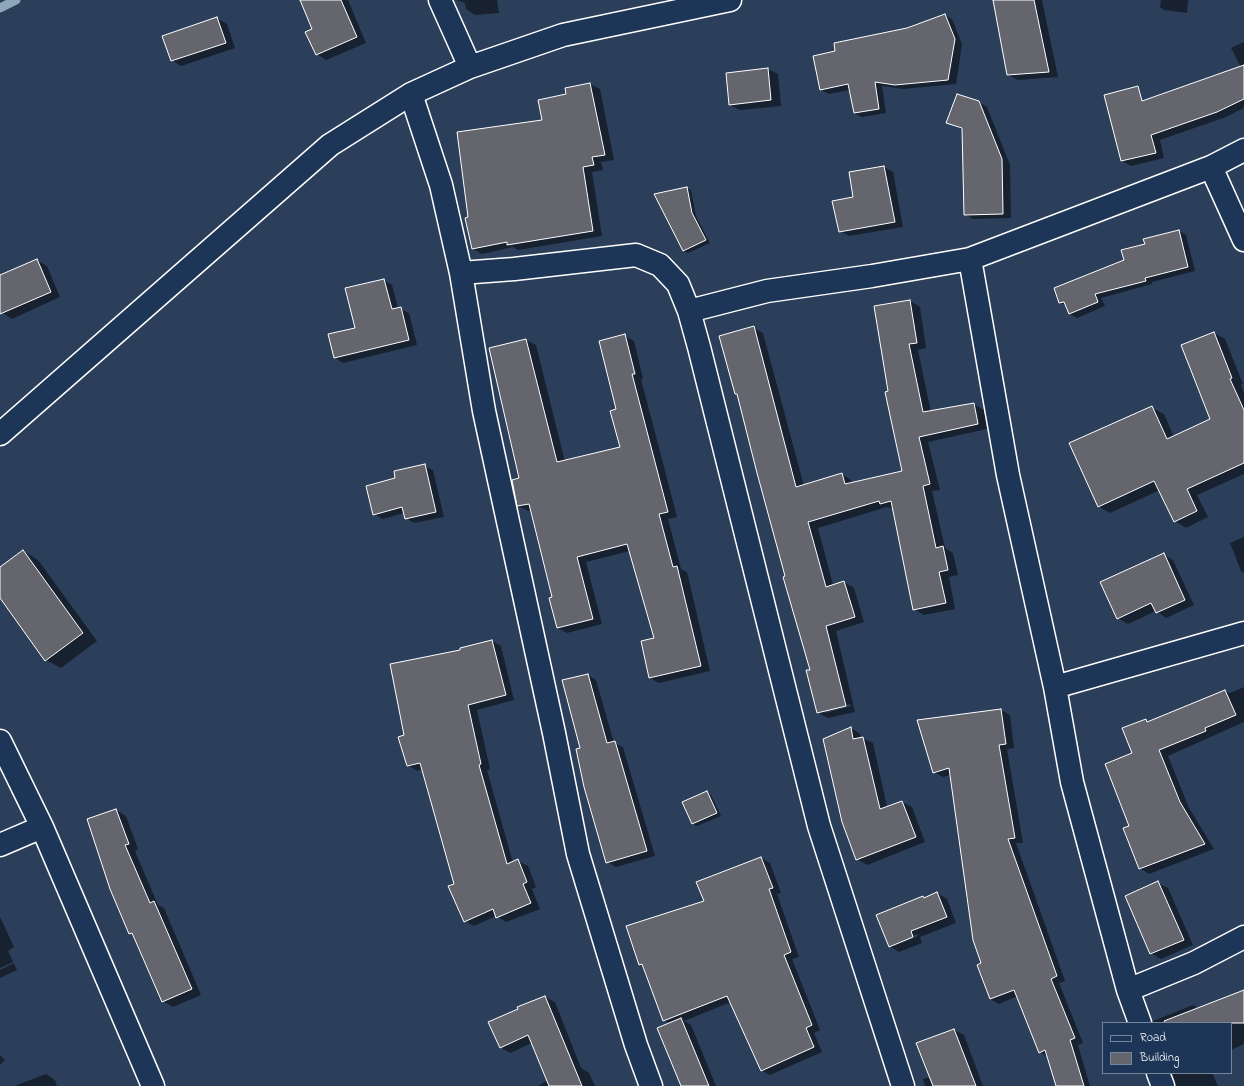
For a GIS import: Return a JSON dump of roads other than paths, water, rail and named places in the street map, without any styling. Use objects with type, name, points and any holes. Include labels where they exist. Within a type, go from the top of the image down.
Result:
[{"type":"street","points":[[440,0],[470,67]]},
{"type":"street","points":[[0,434],[330,145],[411,94],[470,67],[563,35],[730,0]]},
{"type":"street","points":[[411,94],[441,184],[461,273],[484,411],[554,733],[578,854],[636,1045],[651,1086]]},
{"type":"street","points":[[689,311],[767,291],[872,276],[970,259],[1211,167],[1244,150]]},
{"type":"street","points":[[1211,167],[1244,240]]},
{"type":"street","points":[[461,273],[514,269],[636,255],[660,265],[678,284],[689,311],[819,826],[903,1086]]},
{"type":"street","points":[[970,259],[1008,475],[1055,687],[1072,782],[1128,990],[1140,1022]]},
{"type":"street","points":[[1055,687],[1244,633]]},
{"type":"street","points":[[0,741],[42,827],[153,1086]]},
{"type":"street","points":[[0,845],[42,827]]},
{"type":"street","points":[[1128,990],[1194,963],[1244,937]]},
{"type":"street","points":[[1158,1074],[1163,1086]]},
{"type":"waterway","points":[[0,8],[16,0]]}]
